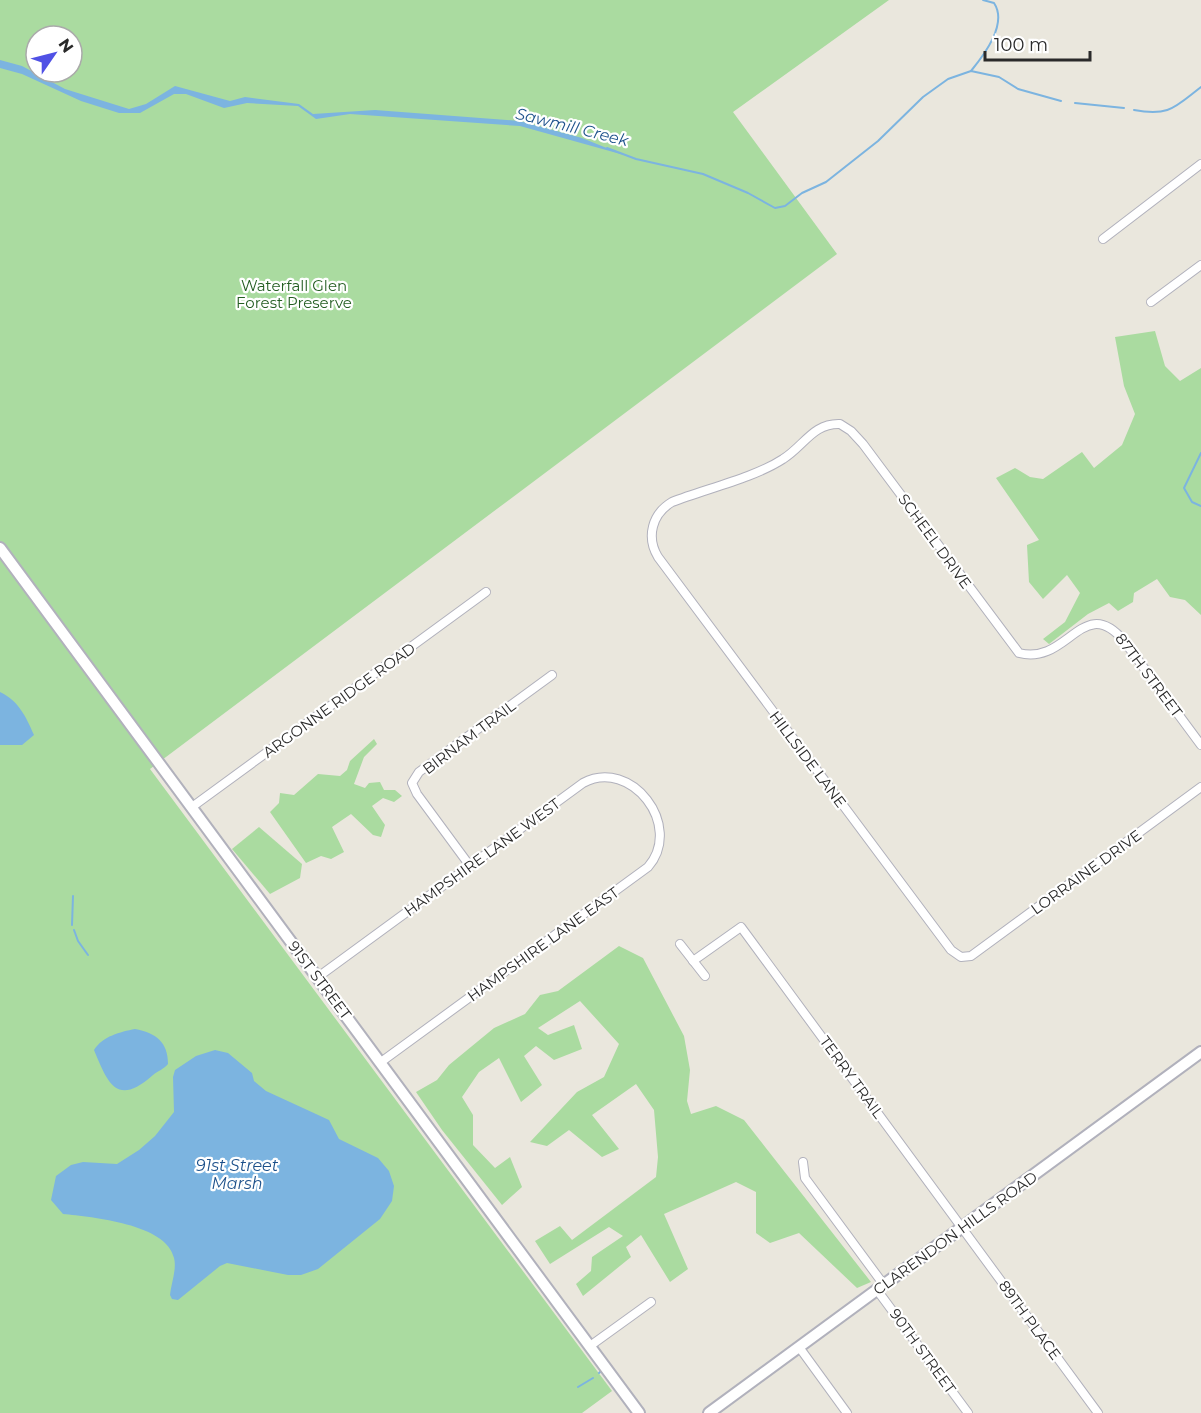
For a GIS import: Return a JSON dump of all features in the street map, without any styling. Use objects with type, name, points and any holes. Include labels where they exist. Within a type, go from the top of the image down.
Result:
[{"type":"main road","name":"91ST STREET","points":[[0,548],[639,1413]]},
{"type":"main road","name":"CLARENDON HILLS ROAD","points":[[712,1412],[1201,1052]]},
{"type":"street","points":[[1103,239],[1201,164]]},
{"type":"street","points":[[1151,302],[1201,265]]},
{"type":"street","name":"SCHEEL DRIVE","points":[[654,548],[652,529],[658,515],[667,506],[770,467],[797,449],[817,428],[840,424],[851,431],[863,444],[1019,653],[1029,656],[1049,652],[1086,625]]},
{"type":"street","name":"HILLSIDE LANE","points":[[654,548],[951,950],[961,957],[971,956]]},
{"type":"street","name":"ARGONNE RIDGE ROAD","points":[[192,807],[486,592]]},
{"type":"street","name":"87TH STREET","points":[[1086,625],[1103,622],[1114,629],[1201,745]]},
{"type":"street","name":"BIRNAM TRAIL","points":[[470,866],[417,794],[412,783],[419,772],[552,675]]},
{"type":"street","name":"HAMPSHIRE LANE WEST","points":[[318,977],[594,778],[614,777],[627,782],[649,805]]},
{"type":"street","name":"LORRAINE DRIVE","points":[[971,956],[1201,787]]},
{"type":"street","name":"HAMPSHIRE LANE EAST","points":[[381,1062],[648,867],[662,843],[659,821],[649,805]]},
{"type":"street","name":"TERRY TRAIL","points":[[693,961],[741,927],[962,1227]]},
{"type":"street","points":[[680,944],[705,976]]},
{"type":"street","name":"90TH STREET","points":[[803,1162],[805,1178],[968,1413]]},
{"type":"street","name":"89TH PLACE","points":[[962,1227],[1098,1413]]},
{"type":"street","points":[[590,1346],[651,1302]]},
{"type":"street","points":[[799,1347],[847,1413]]},
{"type":"green space","name":"Waterfall Glen Forest Preserve","points":[[0,0],[889,0],[733,112],[837,254],[150,769],[612,1391],[582,1413],[0,1413]]},
{"type":"green space","points":[[1155,331],[1165,366],[1180,381],[1201,368],[1201,615],[1185,600],[1170,597],[1157,579],[1134,593],[1133,602],[1118,611],[1109,603],[1088,614],[1049,644],[1043,639],[1065,622],[1080,593],[1067,575],[1043,599],[1029,582],[1027,545],[1039,540],[996,478],[1015,468],[1030,477],[1043,479],[1082,452],[1094,468],[1122,445],[1135,414],[1124,386],[1115,337]]},
{"type":"green space","points":[[374,739],[377,744],[364,757],[354,784],[365,788],[369,783],[380,782],[384,790],[395,790],[402,796],[394,802],[383,798],[372,806],[385,825],[381,837],[373,835],[351,814],[332,827],[344,852],[331,859],[321,856],[306,863],[270,812],[279,803],[280,793],[294,795],[318,774],[340,776],[347,770],[350,761]]},
{"type":"green space","points":[[259,827],[302,864],[300,878],[270,894],[232,849]]},
{"type":"green space","points":[[619,946],[643,958],[684,1036],[690,1070],[687,1101],[691,1114],[716,1106],[744,1120],[871,1282],[857,1288],[799,1233],[770,1243],[756,1233],[756,1192],[736,1182],[664,1214],[688,1269],[670,1282],[641,1235],[626,1247],[631,1257],[583,1296],[576,1284],[591,1271],[592,1257],[623,1236],[609,1227],[550,1264],[535,1241],[560,1226],[572,1240],[656,1177],[658,1157],[654,1110],[636,1084],[592,1115],[619,1149],[602,1157],[569,1130],[547,1146],[530,1142],[577,1092],[604,1077],[619,1044],[580,1001],[538,1028],[548,1035],[574,1025],[582,1049],[554,1060],[536,1046],[524,1056],[542,1085],[521,1102],[499,1058],[479,1072],[462,1097],[473,1115],[473,1145],[495,1168],[510,1157],[522,1187],[502,1205],[442,1130],[416,1092],[437,1080],[449,1065],[494,1028],[525,1014],[540,995],[558,991]]},
{"type":"water","points":[[0,60],[22,66],[24,75],[22,74],[0,68]]},
{"type":"water","points":[[44,84],[56,84],[129,109],[146,104],[175,86],[230,101],[245,97],[299,104],[313,114],[375,110],[520,121],[582,138],[624,155],[520,126],[350,114],[316,119],[298,106],[247,103],[224,108],[186,94],[174,94],[140,113],[119,113],[81,101]]},
{"type":"water","points":[[0,692],[17,705],[34,735],[22,745],[0,745]]},
{"type":"water","points":[[135,1029],[155,1036],[163,1044],[168,1064],[141,1085],[122,1090],[109,1081],[94,1050],[107,1038]]},
{"type":"water","name":"91st Street Marsh","points":[[215,1050],[228,1053],[252,1073],[254,1081],[266,1091],[329,1120],[339,1139],[378,1158],[389,1171],[394,1186],[392,1201],[380,1219],[318,1269],[301,1275],[288,1275],[227,1263],[220,1266],[178,1300],[172,1299],[170,1295],[174,1258],[168,1246],[158,1237],[127,1224],[63,1214],[51,1200],[56,1176],[71,1165],[83,1162],[117,1164],[155,1136],[174,1112],[173,1077],[175,1070],[196,1056]]},
{"type":"waterway","points":[[971,71],[993,39],[998,20],[998,11],[994,3],[983,0]]},
{"type":"waterway","name":"Sawmill Creek","points":[[607,148],[636,159],[703,174],[748,193],[775,208],[785,206],[802,193],[826,182],[878,141],[923,97],[948,79],[971,71],[999,77],[1018,89],[1061,101]]},
{"type":"waterway","name":"Sawmill Creek","points":[[1134,110],[1156,112],[1171,109],[1201,87]]},
{"type":"waterway","name":"Sawmill Creek","points":[[1075,103],[1124,108]]},
{"type":"waterway","points":[[1201,453],[1184,488],[1192,502],[1201,506]]},
{"type":"waterway","points":[[72,925],[73,896]]},
{"type":"waterway","points":[[74,930],[78,941],[88,955]]},
{"type":"waterway","points":[[578,1387],[593,1378]]}]
